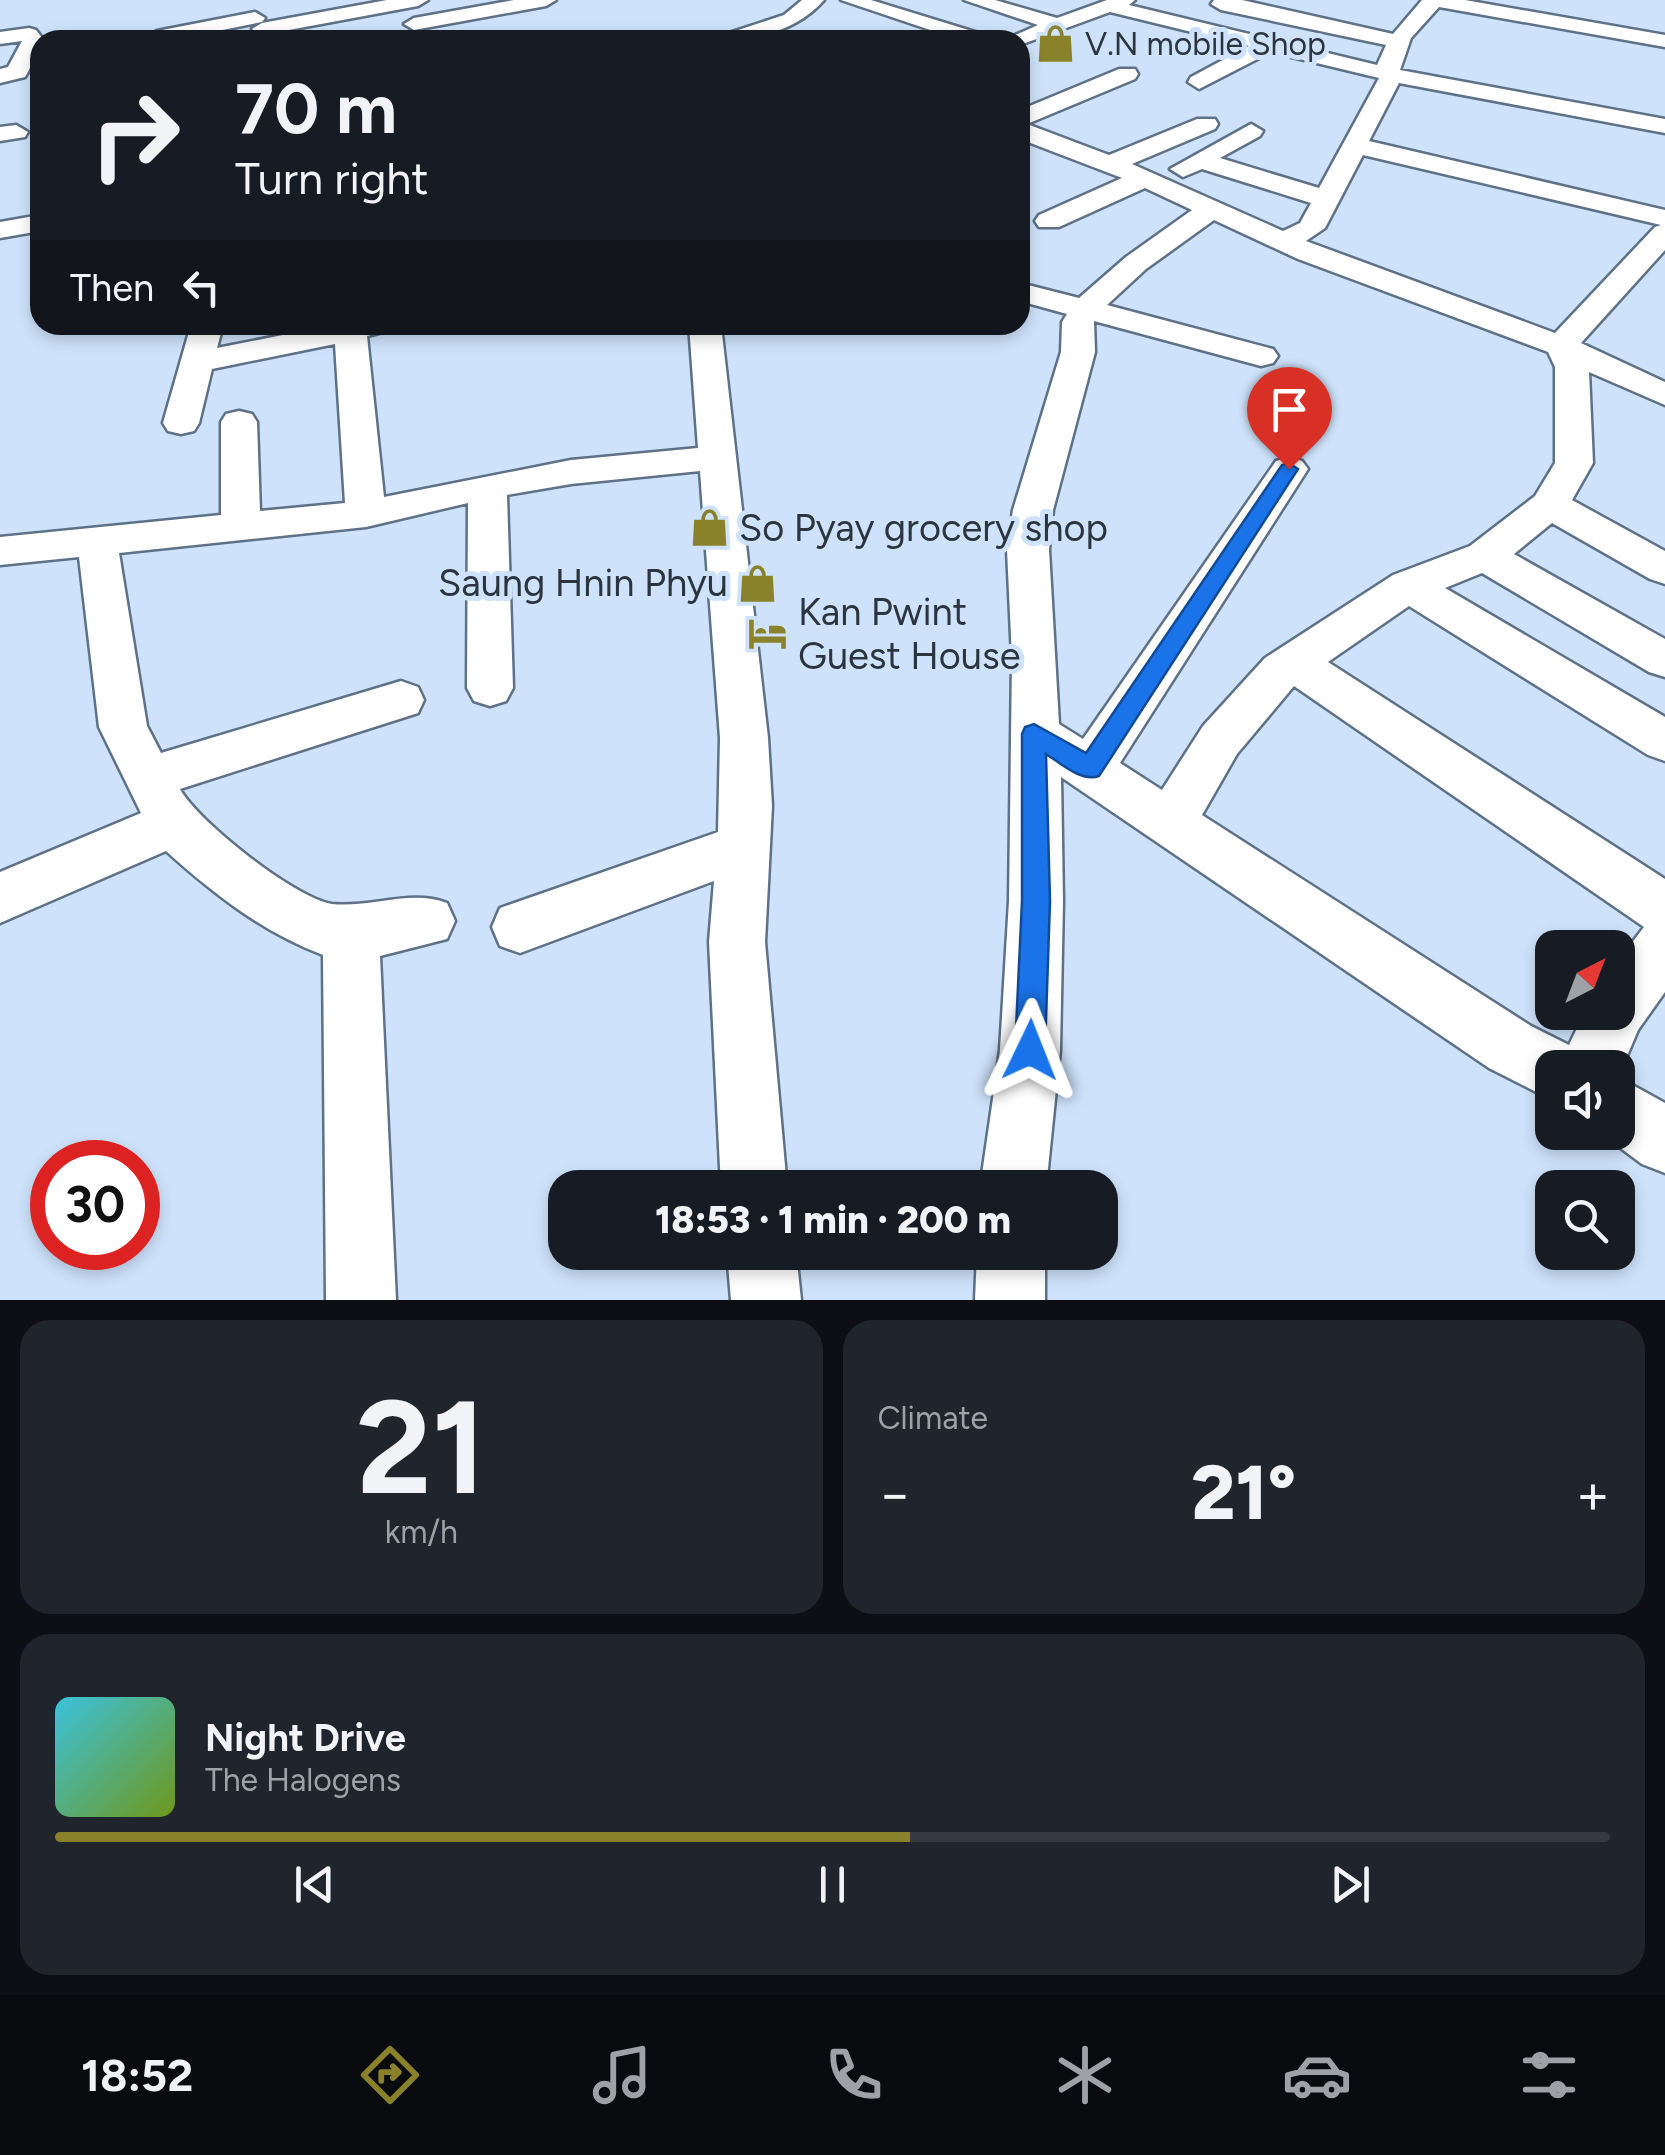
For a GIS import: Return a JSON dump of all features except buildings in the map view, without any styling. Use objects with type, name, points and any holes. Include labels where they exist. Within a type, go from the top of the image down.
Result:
[{"type":"street","points":[[274,0],[261,6],[263,30],[418,0]]},
{"type":"street","points":[[414,24],[546,0]]},
{"type":"street","points":[[760,30],[791,19],[814,0]]},
{"type":"street","points":[[851,0],[948,30]]},
{"type":"street","points":[[974,0],[1058,24]]},
{"type":"street","points":[[1392,76],[1387,67],[1401,26],[1434,0],[1665,40]]},
{"type":"street","points":[[1453,0],[1665,40]]},
{"type":"street","points":[[1220,2],[1401,26]]},
{"type":"street","points":[[1030,34],[1117,3],[1180,24],[1392,76],[1665,126]]},
{"type":"street","points":[[485,10],[505,30]]},
{"type":"street","points":[[1147,40],[1180,24]]},
{"type":"street","points":[[0,38],[30,35]]},
{"type":"street","points":[[0,76],[17,72],[30,45]]},
{"type":"street","points":[[1199,82],[1268,45]]},
{"type":"street","points":[[1030,114],[1128,74]]},
{"type":"street","points":[[1284,242],[1311,228],[1392,76]]},
{"type":"street","points":[[1110,164],[1206,124]]},
{"type":"street","points":[[1048,221],[1199,160],[1251,131]]},
{"type":"street","points":[[1030,134],[1151,181],[1284,242],[1562,346],[1665,395]]},
{"type":"street","points":[[1354,145],[1665,218]]},
{"type":"street","points":[[1199,160],[1324,199]]},
{"type":"street","points":[[1015,1170],[1030,1050],[1036,901],[1035,658],[1028,550],[1034,510],[1078,352],[1078,322],[1085,309],[1136,262],[1211,209]]},
{"type":"street","points":[[0,230],[30,225]]},
{"type":"street","points":[[1562,346],[1665,233]]},
{"type":"street","points":[[1030,295],[1261,356]]},
{"type":"street","points":[[182,423],[205,335]]},
{"type":"street","points":[[199,361],[293,335]]},
{"type":"street","points":[[361,335],[366,514]]},
{"type":"street","points":[[707,335],[744,738],[744,846],[737,942],[753,1170]]},
{"type":"street","points":[[1169,826],[1220,740],[1281,670],[1408,586],[1485,556],[1550,505],[1574,463],[1572,367],[1562,346]]},
{"type":"street","points":[[239,422],[242,528]]},
{"type":"street","points":[[0,551],[366,514],[487,486],[571,472],[717,458]]},
{"type":"street","points":[[1090,768],[1289,469]]},
{"type":"street","points":[[487,486],[490,688]]},
{"type":"street","points":[[1550,505],[1665,569]]},
{"type":"street","points":[[97,540],[123,727],[160,801],[223,868],[282,909],[326,930],[376,930],[427,921]]},
{"type":"street","points":[[1485,556],[1665,660]]},
{"type":"street","points":[[1408,586],[1665,741]]},
{"type":"street","points":[[1293,662],[1665,910]]},
{"type":"street","points":[[0,898],[160,801],[401,700]]},
{"type":"street","points":[[1034,734],[1090,768],[1169,826],[1535,1060]]},
{"type":"street","points":[[520,927],[744,846]]},
{"type":"street","points":[[351,930],[352,1088],[361,1300]]},
{"type":"street","points":[[1635,986],[1665,944]]},
{"type":"street","points":[[1635,1120],[1665,1141]]},
{"type":"street","points":[[763,1270],[766,1300]]},
{"type":"street","points":[[1010,1300],[1011,1270]]},
{"type":"place","name":"V.N mobile Shop","points":[[1055,44]]},
{"type":"place","name":"So Pyay grocery shop","points":[[709,528]]},
{"type":"place","name":"Saung Hnin Phyu","points":[[758,583]]},
{"type":"place","name":"Kan Pwint Guest House","points":[[768,634]]},
{"type":"route","points":[[1030,1050],[1036,901],[1034,734],[1090,768],[1289,469]]}]
